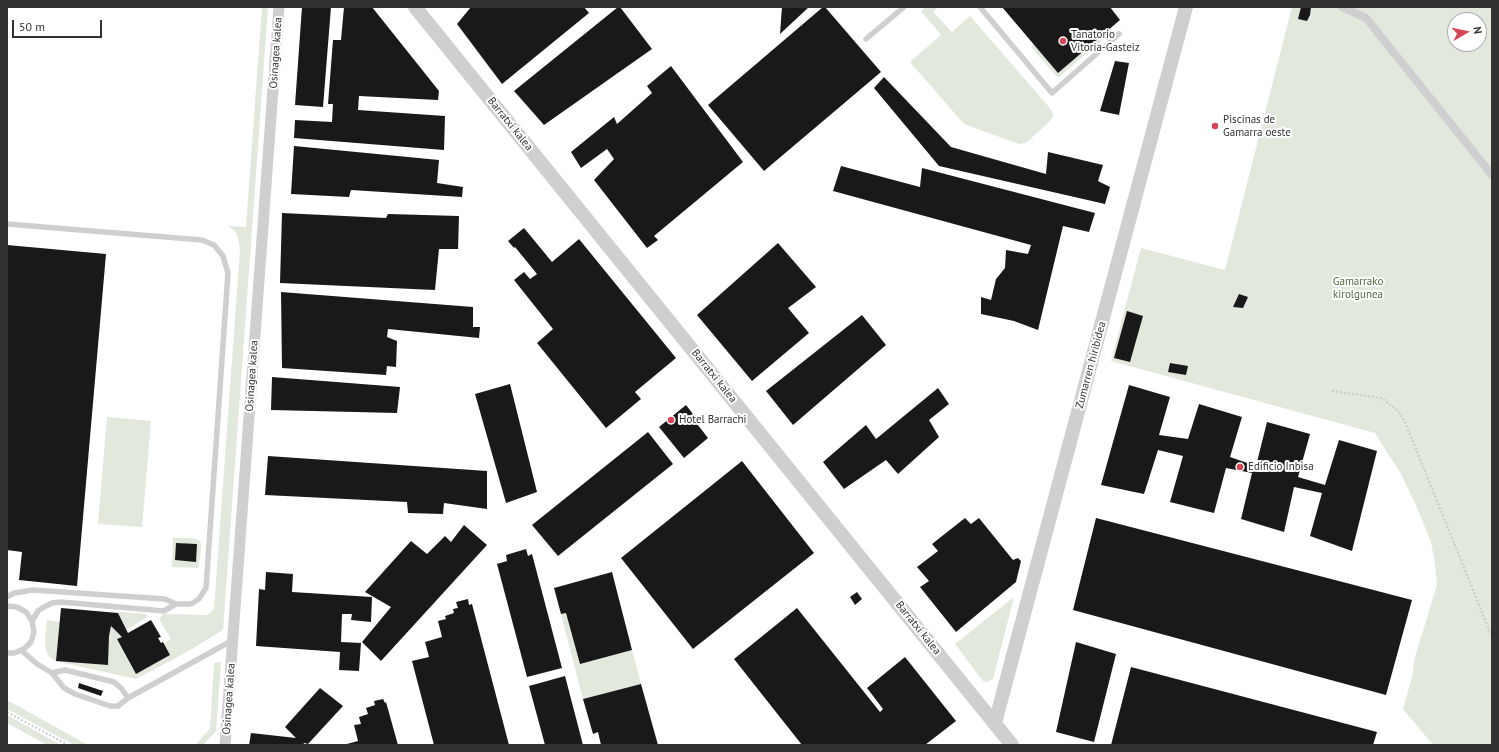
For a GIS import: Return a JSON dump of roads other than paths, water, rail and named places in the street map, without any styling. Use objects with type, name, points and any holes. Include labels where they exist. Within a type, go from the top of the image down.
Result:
[{"type":"street","name":"Osinagea kalea","points":[[225,745],[279,7]]},
{"type":"street","name":"Barratxi kalea","points":[[416,7],[1012,745]]},
{"type":"street","name":"Zumarren hiribidea","points":[[995,723],[1186,7]]},
{"type":"street","points":[[1342,7],[1366,18],[1492,175]]},
{"type":"lane","points":[[866,39],[904,7]]},
{"type":"lane","points":[[980,7],[1052,93],[1119,34]]},
{"type":"lane","points":[[7,224],[202,240],[214,245],[223,256],[228,273],[206,588],[199,599],[191,604],[176,604],[165,599],[33,590],[14,593],[7,597]]},
{"type":"lane","points":[[32,621],[38,612],[52,603],[61,602],[164,611],[176,604]]},
{"type":"lane","points":[[7,606],[17,607],[26,612],[32,621],[34,632],[31,642],[21,650],[14,653],[7,653]]},
{"type":"lane","points":[[21,650],[37,664],[52,673],[64,688],[75,694],[110,706],[118,706],[128,698],[233,640]]},
{"type":"lane","points":[[52,673],[65,670],[114,682],[122,688],[128,698]]},
{"type":"place","name":"Tanatorio Vitoria-Gasteiz","points":[[1063,41]]},
{"type":"place","name":"Piscinas de Gamarra oeste","points":[[1215,126]]},
{"type":"place","name":"Hotel Barrachi","points":[[671,420]]},
{"type":"place","name":"Edificio Inbisa","points":[[1240,467]]},
{"type":"park label","name":"Gamarrako kirolgunea","points":[[1358,288]]}]
